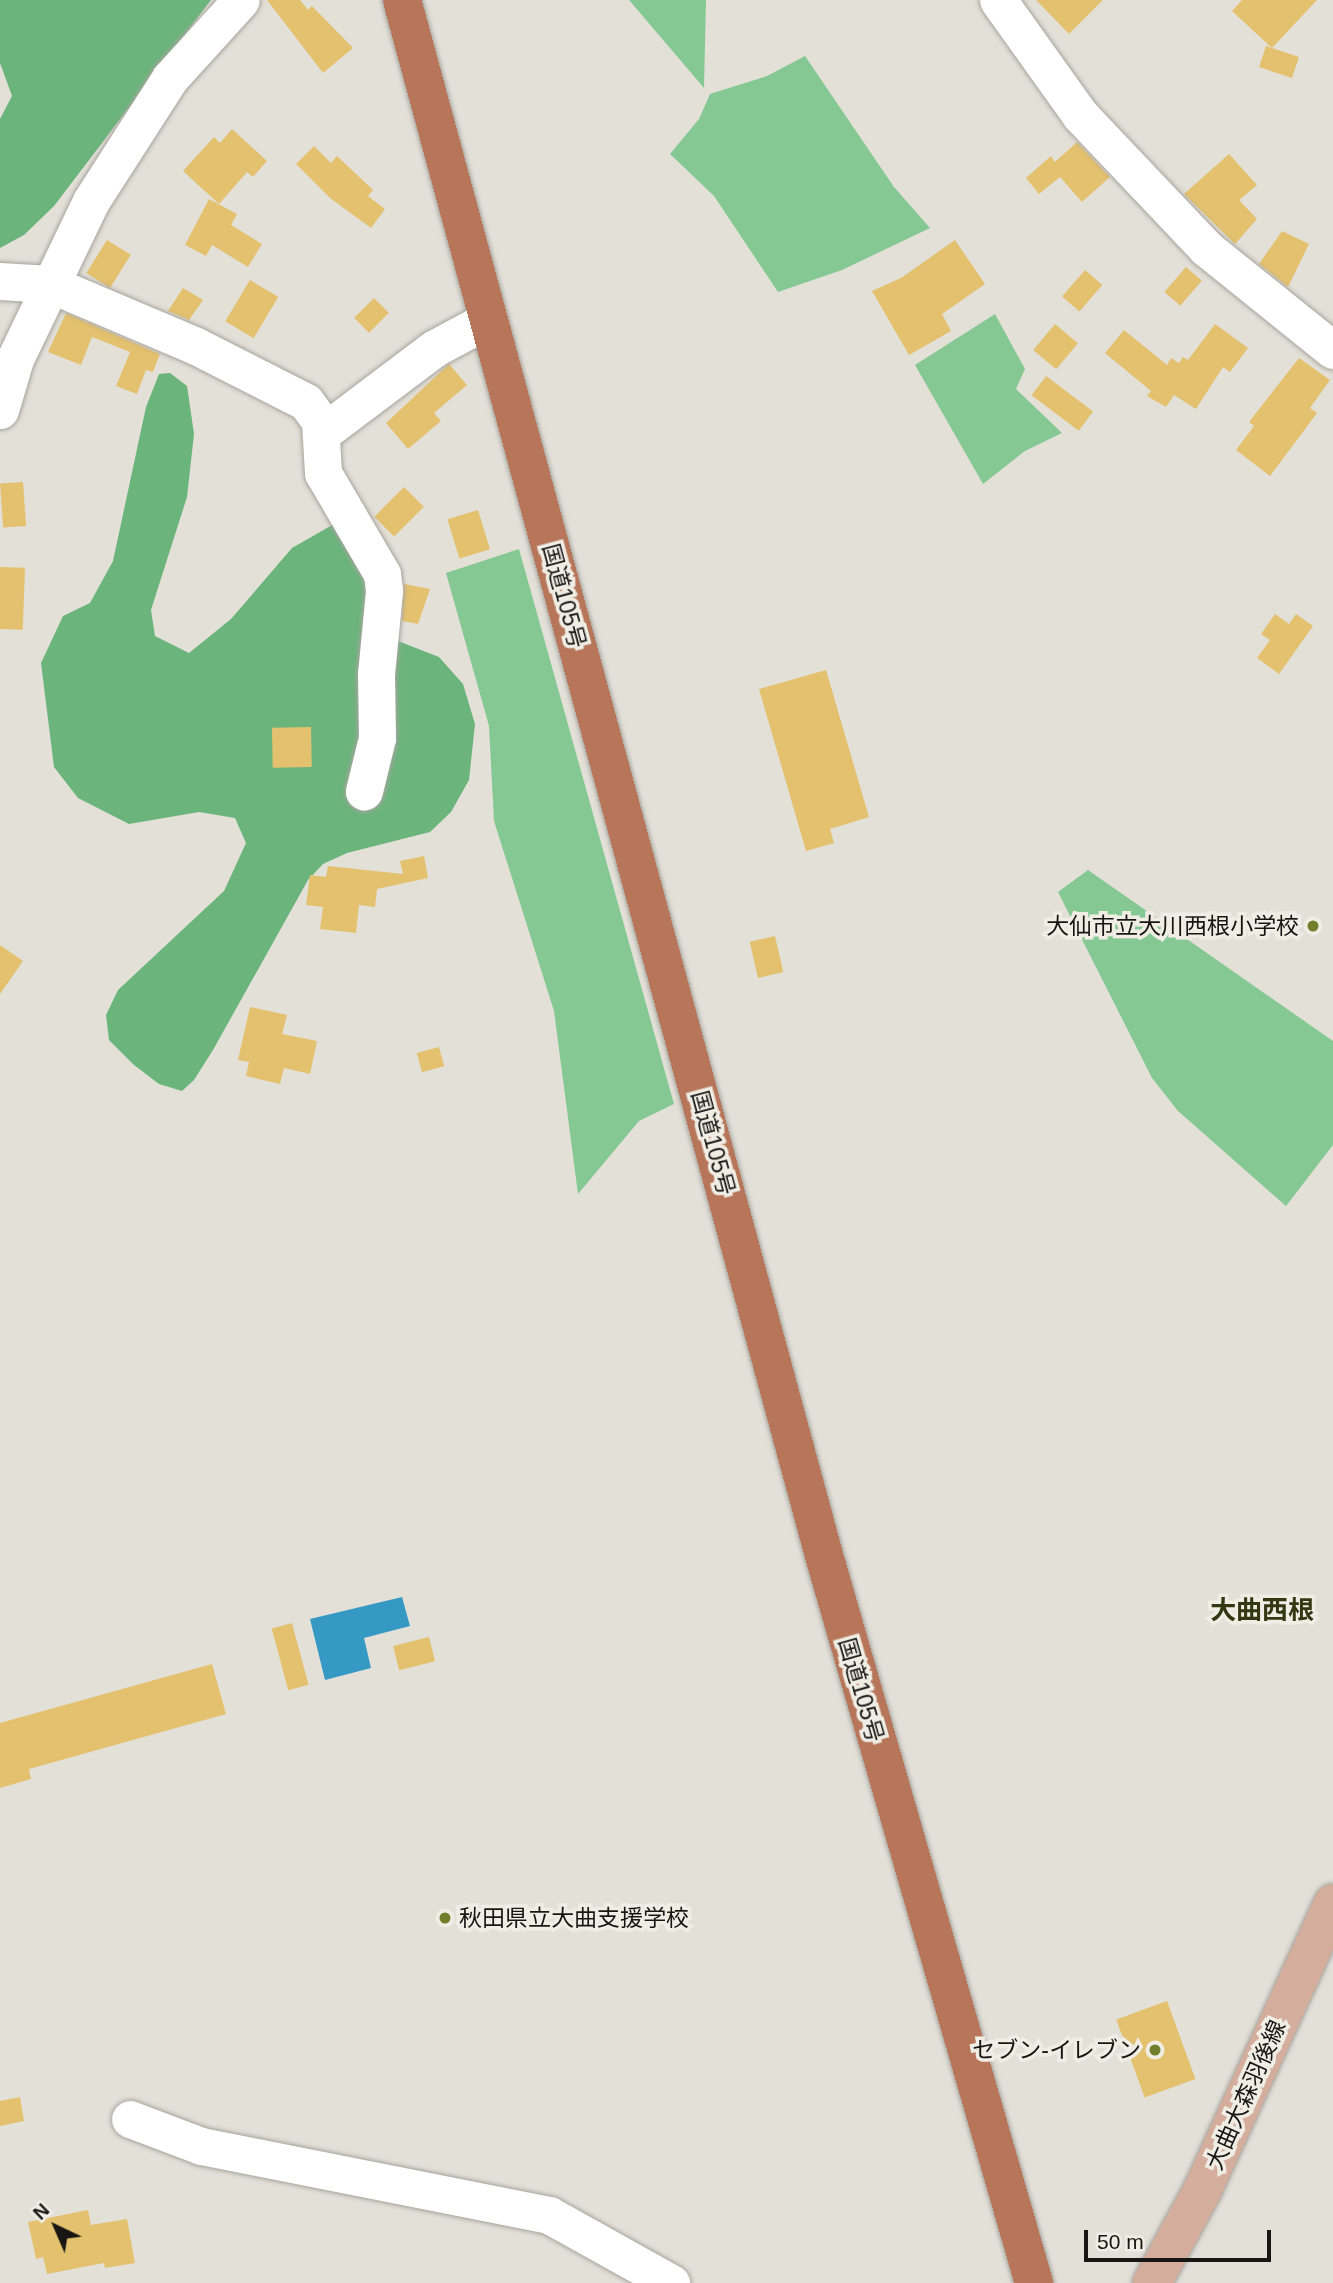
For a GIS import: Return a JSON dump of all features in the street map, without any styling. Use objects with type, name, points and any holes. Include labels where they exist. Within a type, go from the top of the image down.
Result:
[{"type":"highway","name":"国道105号","points":[[402,0],[823,1552],[1034,2283]]},
{"type":"main road","name":"大曲大森羽後線","points":[[1152,2283],[1202,2191],[1333,1903]]},
{"type":"street","points":[[0,410],[15,359],[91,201],[170,78],[241,0]]},
{"type":"street","points":[[998,0],[1080,115],[1206,248],[1333,350]]},
{"type":"street","points":[[0,281],[50,284],[196,346],[306,402],[320,421],[323,472],[382,574],[384,591],[376,674],[377,738],[364,791]]},
{"type":"street","points":[[322,433],[435,348],[489,319]]},
{"type":"street","points":[[130,2119],[201,2146],[502,2202],[549,2216],[671,2283]]},
{"type":"green space","points":[[0,0],[211,0],[54,206],[24,235],[0,248],[0,119],[12,96],[0,63]]},
{"type":"green space","points":[[629,0],[706,0],[704,88]]},
{"type":"green space","points":[[805,56],[894,187],[930,228],[842,270],[778,292],[714,196],[670,154],[699,119],[710,94],[767,76]]},
{"type":"green space","points":[[995,314],[1025,369],[1016,389],[1062,433],[1025,451],[983,484],[915,365]]},
{"type":"green space","points":[[170,373],[187,386],[194,434],[187,497],[151,610],[155,636],[189,653],[231,619],[292,548],[341,520],[398,641],[439,657],[463,684],[475,724],[469,780],[451,812],[430,832],[347,853],[323,864],[308,880],[213,1050],[194,1080],[182,1091],[159,1084],[134,1065],[109,1040],[106,1015],[118,990],[224,891],[246,843],[235,818],[199,812],[129,824],[78,798],[54,767],[41,663],[63,616],[90,603],[113,561],[146,407],[159,374]]},
{"type":"green space","points":[[519,549],[674,1104],[639,1121],[578,1194],[554,1011],[494,821],[489,726],[446,573]]},
{"type":"green space","points":[[1088,870],[1333,1041],[1333,1145],[1286,1206],[1178,1111],[1152,1078],[1058,892]]},
{"type":"water","points":[[402,1597],[410,1626],[364,1638],[371,1668],[325,1680],[310,1619]]},
{"type":"building","points":[[267,0],[300,0],[308,10],[312,6],[353,48],[323,73]]},
{"type":"building","points":[[1036,0],[1103,0],[1069,34]]},
{"type":"building","points":[[1242,0],[1317,0],[1272,48],[1232,11]]},
{"type":"building","points":[[1266,46],[1299,57],[1292,78],[1259,67]]},
{"type":"building","points":[[232,129],[267,161],[253,177],[247,172],[219,204],[183,171],[214,137],[220,143]]},
{"type":"building","points":[[1077,142],[1110,177],[1082,202],[1060,177],[1039,194],[1026,178],[1051,156],[1055,162]]},
{"type":"building","points":[[314,146],[331,163],[337,156],[373,190],[368,196],[385,209],[371,228],[330,198],[296,164]]},
{"type":"building","points":[[1229,154],[1257,185],[1239,200],[1257,219],[1235,244],[1184,194]]},
{"type":"building","points":[[209,199],[237,214],[231,225],[262,244],[248,267],[212,245],[206,256],[185,245]]},
{"type":"building","points":[[1282,231],[1309,244],[1288,287],[1259,264]]},
{"type":"building","points":[[107,240],[131,255],[110,288],[86,273]]},
{"type":"building","points":[[955,240],[985,284],[942,314],[951,331],[909,355],[872,291],[901,278]]},
{"type":"building","points":[[1186,267],[1202,281],[1180,306],[1164,292]]},
{"type":"building","points":[[1085,270],[1102,285],[1079,312],[1062,296]]},
{"type":"building","points":[[250,280],[278,297],[254,338],[225,321]]},
{"type":"building","points":[[183,288],[203,300],[189,320],[168,311]]},
{"type":"building","points":[[374,298],[389,313],[369,333],[354,318]]},
{"type":"building","points":[[66,313],[160,354],[153,372],[146,370],[137,394],[116,386],[130,352],[92,337],[81,365],[48,352]]},
{"type":"building","points":[[1055,324],[1078,343],[1056,369],[1033,350]]},
{"type":"building","points":[[1215,324],[1248,348],[1230,372],[1223,367],[1196,409],[1174,395],[1166,407],[1147,396],[1151,391],[1105,353],[1124,330],[1167,365],[1171,358],[1179,363],[1183,357],[1188,360]]},
{"type":"building","points":[[1299,358],[1330,380],[1310,408],[1317,413],[1270,476],[1236,450],[1254,426],[1249,422]]},
{"type":"building","points":[[449,364],[467,385],[434,413],[441,421],[408,449],[386,423]]},
{"type":"building","points":[[1046,376],[1093,412],[1079,431],[1032,395]]},
{"type":"building","points":[[23,482],[26,526],[3,527],[0,484]]},
{"type":"building","points":[[404,487],[424,507],[394,536],[374,517]]},
{"type":"building","points":[[478,510],[490,549],[459,559],[447,519]]},
{"type":"building","points":[[0,567],[25,568],[23,630],[0,629]]},
{"type":"building","points":[[404,584],[430,589],[418,624],[402,621]]},
{"type":"building","points":[[1275,614],[1289,624],[1296,614],[1313,626],[1279,674],[1257,658],[1270,640],[1261,634]]},
{"type":"building","points":[[826,670],[869,817],[830,829],[834,843],[806,851],[759,689]]},
{"type":"building","points":[[311,727],[312,767],[273,768],[272,728]]},
{"type":"building","points":[[424,856],[428,878],[377,889],[375,907],[359,905],[356,933],[320,929],[323,907],[306,905],[310,875],[326,877],[328,866],[403,874],[400,861]]},
{"type":"building","points":[[775,936],[783,972],[758,978],[750,942]]},
{"type":"building","points":[[0,945],[23,961],[0,994]]},
{"type":"building","points":[[250,1007],[287,1015],[282,1034],[317,1041],[310,1074],[284,1068],[280,1084],[246,1076],[249,1062],[238,1060]]},
{"type":"building","points":[[439,1047],[444,1066],[422,1072],[417,1053]]},
{"type":"building","points":[[292,1623],[309,1685],[288,1690],[272,1628]]},
{"type":"building","points":[[429,1637],[435,1661],[399,1670],[393,1646]]},
{"type":"building","points":[[212,1664],[226,1714],[29,1769],[31,1779],[0,1788],[0,1723]]},
{"type":"building","name":"セブン-イレブン","points":[[1167,2001],[1195,2079],[1145,2097],[1116,2019]]},
{"type":"building","points":[[20,2097],[24,2121],[0,2126],[0,2101]]},
{"type":"building","points":[[88,2210],[91,2225],[127,2219],[135,2263],[105,2268],[104,2263],[47,2274],[43,2257],[36,2259],[28,2222]]},
{"type":"place","name":"大仙市立大川西根小学校","points":[[1313,926]]},
{"type":"place","name":"秋田県立大曲支援学校","points":[[445,1918]]},
{"type":"place","name":"セブン-イレブン","points":[[1155,2050]]},
{"type":"district","name":"大曲西根","points":[[1262,1611]]}]
